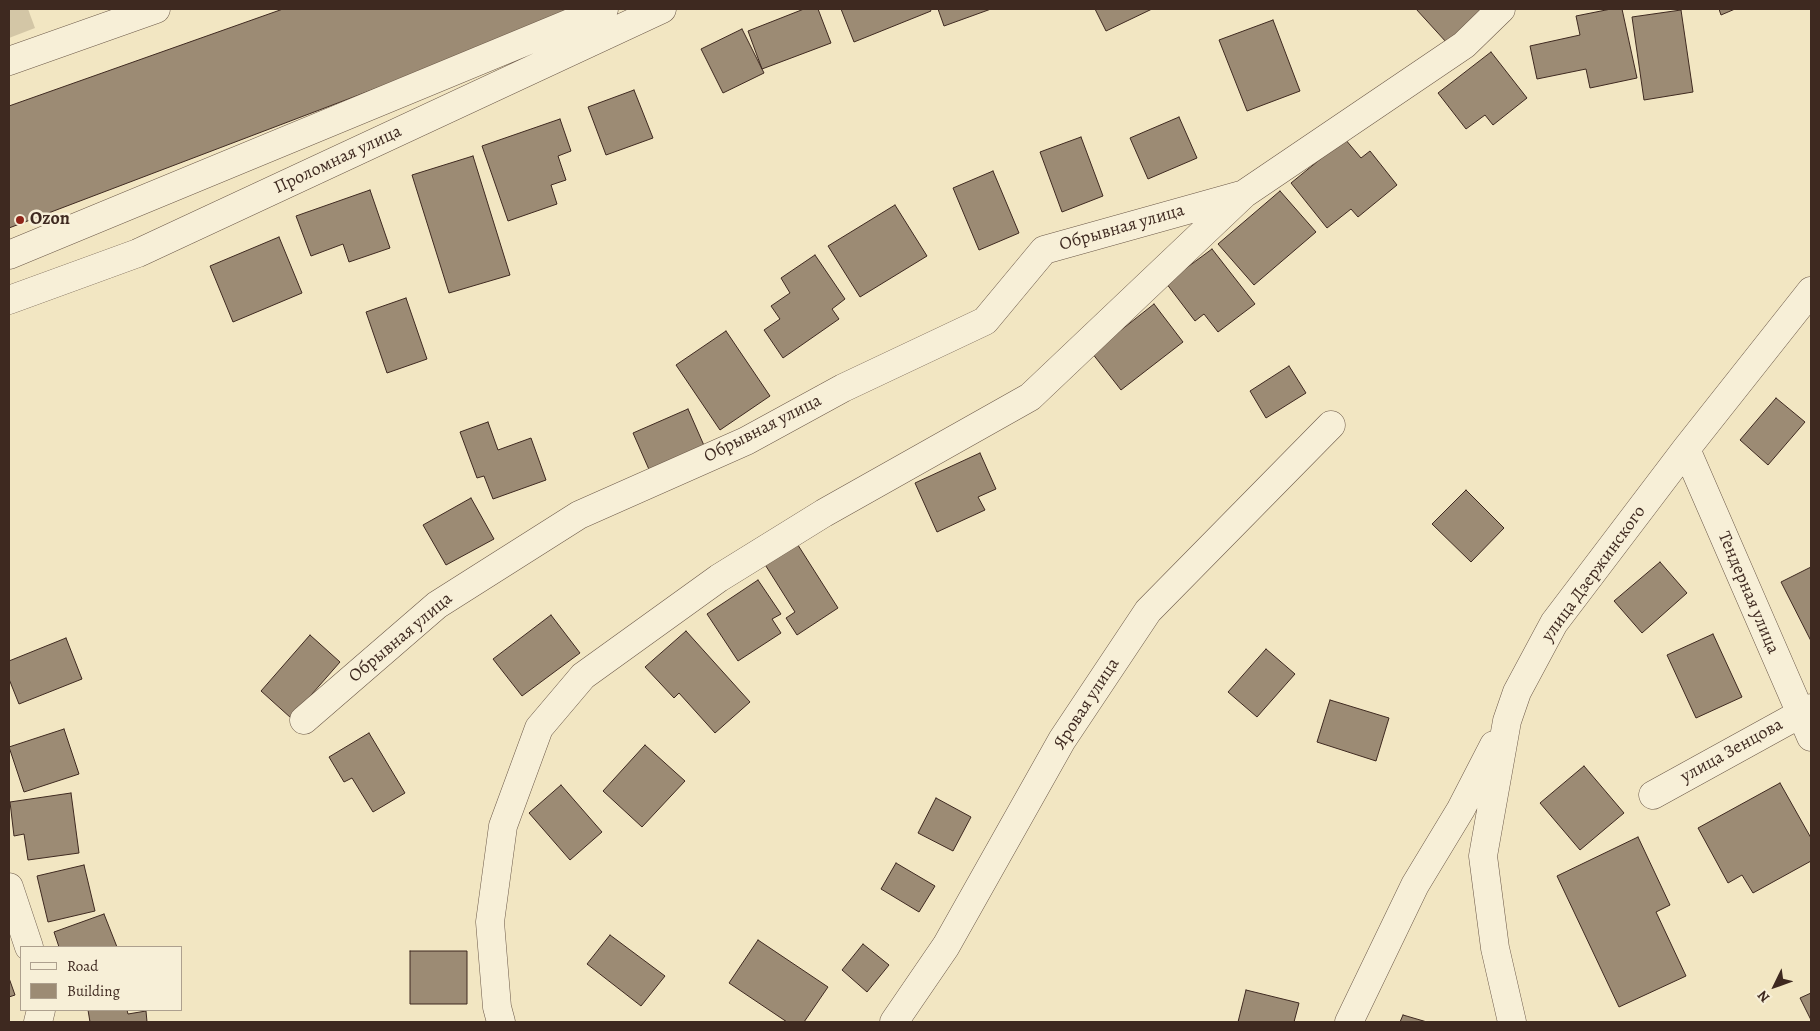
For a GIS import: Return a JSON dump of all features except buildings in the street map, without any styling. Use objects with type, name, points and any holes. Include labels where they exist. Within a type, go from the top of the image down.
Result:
[{"type":"street","points":[[9,61],[156,9]]},
{"type":"street","points":[[9,255],[604,9]]},
{"type":"street","name":"Проломная улица","points":[[9,300],[138,253],[629,16],[662,9]]},
{"type":"street","name":"Обрывная улица","points":[[501,1022],[497,1007],[490,922],[503,826],[539,728],[583,676],[720,578],[824,513],[1030,397],[1244,194],[1464,45],[1501,9]]},
{"type":"street","name":"Обрывная улица","points":[[304,720],[437,605],[579,515],[746,442],[843,388],[985,321],[1044,250],[1244,194]]},
{"type":"street","name":"улица Дзержинского","points":[[1512,1022],[1495,948],[1483,856],[1507,721],[1517,692],[1554,623],[1686,449],[1811,290]]},
{"type":"street","name":"Яровая улица","points":[[894,1022],[946,946],[1062,740],[1148,611],[1331,425]]},
{"type":"street","name":"Тендерная улица","points":[[1686,449],[1808,720]]},
{"type":"street","name":"улица Зенцова","points":[[1654,796],[1808,720]]},
{"type":"street","points":[[1349,1022],[1415,885],[1460,809],[1507,721]]},
{"type":"street","points":[[9,887],[28,946]]},
{"type":"shaded area","points":[[9,9],[28,9],[35,28],[9,38]]},
{"type":"place","name":"Ozon","points":[[20,220]]}]
